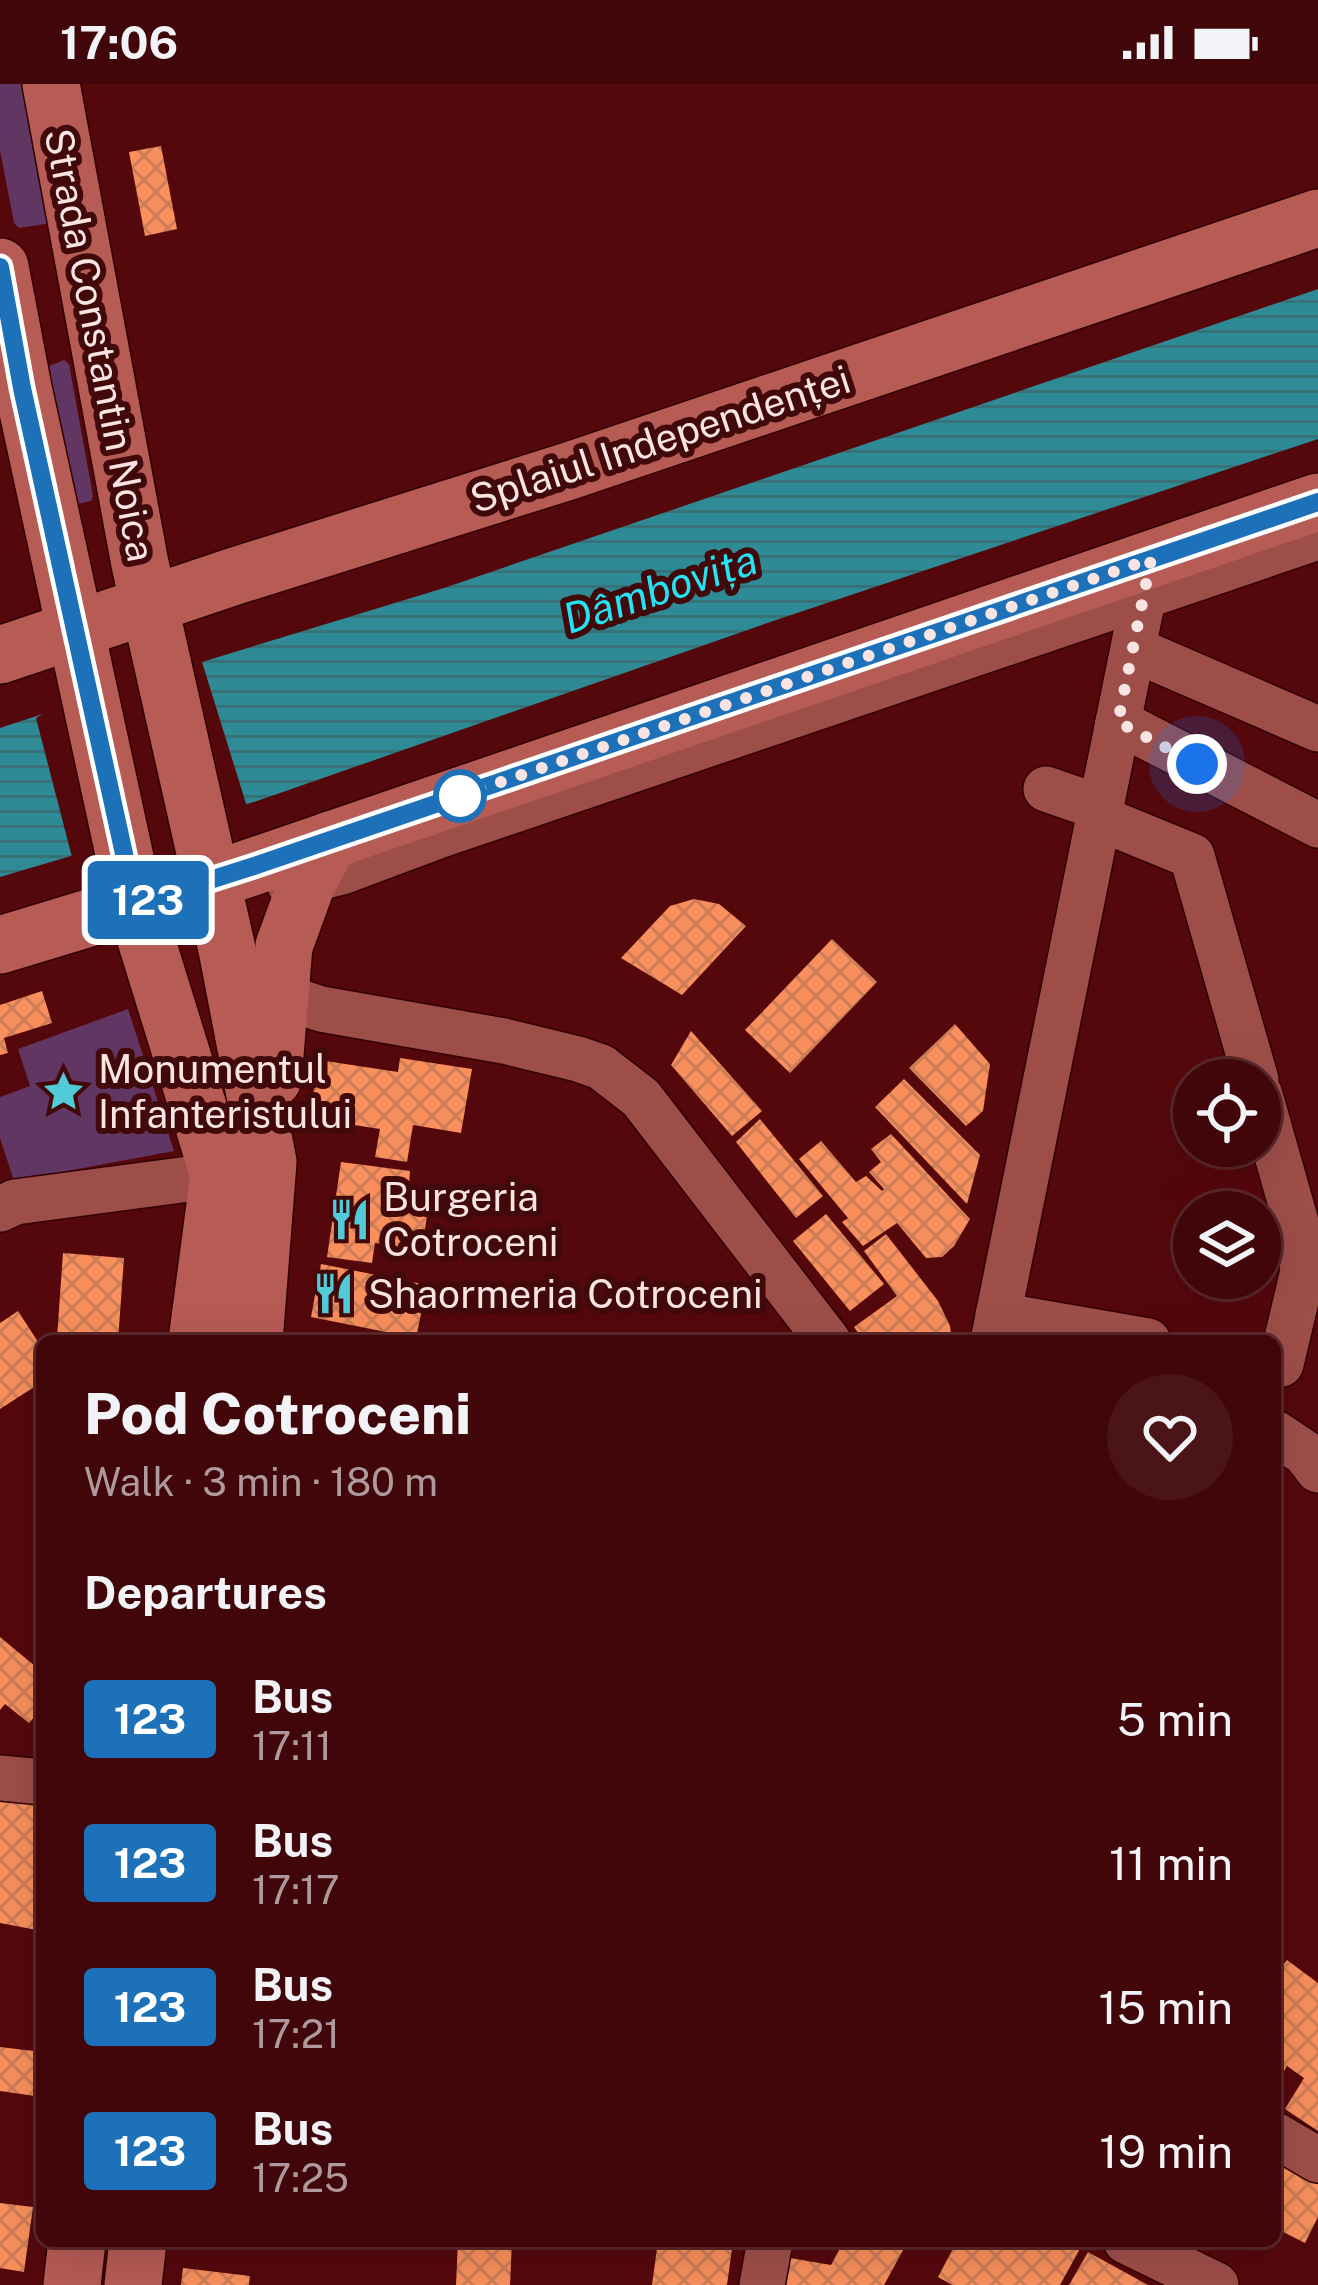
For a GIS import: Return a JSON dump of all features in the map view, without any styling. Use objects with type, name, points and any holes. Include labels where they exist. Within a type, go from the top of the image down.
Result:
[{"type":"main road","name":"Strada Constantin Noica","points":[[51,84],[150,605],[228,954],[243,1168]]},
{"type":"main road","name":"Splaiul Independenței","points":[[0,655],[569,471],[1318,218]]},
{"type":"main road","name":"Strada Constantin Noica","points":[[3,298],[132,888],[243,1168]]},
{"type":"main road","points":[[0,945],[132,888],[207,865],[318,861],[1147,578],[1318,502]]},
{"type":"main road","points":[[199,1335],[243,1168],[279,995],[284,946],[318,861]]},
{"type":"main road","points":[[243,1168],[254,1335]]},
{"type":"main road","points":[[71,2285],[76,2247]]},
{"type":"main road","points":[[133,2285],[137,2247]]},
{"type":"street","points":[[1077,1335],[995,1328],[1147,578],[1318,537]]},
{"type":"street","points":[[1132,649],[1318,729]]},
{"type":"street","points":[[1118,722],[1318,826]]},
{"type":"street","points":[[1046,789],[1192,856],[1250,1059]]},
{"type":"street","points":[[279,995],[321,1009],[504,1041],[601,1067],[640,1098],[823,1335]]},
{"type":"street","points":[[1280,1167],[1297,1226],[1303,1271],[1291,1367]]},
{"type":"street","points":[[0,1209],[15,1202],[243,1168]]},
{"type":"street","points":[[1281,1437],[1305,1453],[1318,1470]]},
{"type":"street","points":[[0,1778],[36,1781]]},
{"type":"street","points":[[1281,2138],[1318,2160]]},
{"type":"street","points":[[762,2285],[769,2247]]},
{"type":"street","points":[[1138,2247],[1216,2285]]},
{"type":"shaded area","points":[[0,84],[29,84],[51,223],[19,228],[14,223],[0,150]]},
{"type":"shaded area","points":[[64,360],[69,364],[93,496],[77,504],[47,367]]},
{"type":"shaded area","points":[[128,1009],[174,1151],[14,1181],[0,1138],[0,1097],[30,1086],[18,1049]]},
{"type":"water","name":"Dâmbovița","points":[[1318,289],[1318,439],[773,621],[257,801],[0,877],[0,728],[444,588]]},
{"type":"pier","points":[[202,662],[248,810],[73,861],[36,718]]},
{"type":"building","points":[[161,146],[177,229],[145,236],[129,152]]},
{"type":"building","points":[[694,899],[719,904],[746,926],[682,995],[621,958],[670,906]]},
{"type":"building","points":[[832,939],[877,982],[790,1073],[745,1030]]},
{"type":"building","points":[[42,991],[52,1023],[4,1038],[8,1053],[0,1055],[0,1005]]},
{"type":"building","points":[[955,1024],[990,1064],[983,1111],[966,1126],[909,1068]]},
{"type":"building","points":[[691,1031],[762,1111],[732,1136],[671,1065]]},
{"type":"building","points":[[400,1058],[472,1069],[461,1133],[413,1125],[407,1162],[375,1157],[380,1129],[309,1118],[319,1060],[398,1072]]},
{"type":"building","points":[[904,1079],[980,1155],[967,1204],[875,1107]]},
{"type":"building","points":[[760,1119],[823,1196],[796,1218],[736,1142]]},
{"type":"building","points":[[891,1134],[970,1219],[942,1257],[926,1258],[897,1223],[863,1246],[842,1222],[848,1218],[799,1159],[821,1141],[856,1182],[866,1176],[882,1191],[869,1172],[881,1162],[871,1149]]},
{"type":"building","points":[[341,1162],[410,1171],[409,1185],[431,1188],[422,1250],[375,1243],[372,1263],[327,1257]]},
{"type":"building","points":[[826,1214],[884,1284],[850,1311],[793,1241]]},
{"type":"building","points":[[886,1234],[938,1301],[951,1335],[860,1335],[854,1327],[897,1296],[864,1251]]},
{"type":"building","points":[[63,1253],[124,1258],[118,1335],[57,1335]]},
{"type":"building","points":[[321,1264],[427,1285],[417,1335],[311,1317]]},
{"type":"building","points":[[18,1311],[36,1339],[36,1386],[0,1409],[0,1323]]},
{"type":"building","points":[[0,1637],[36,1667],[36,1715],[29,1723],[5,1704],[0,1710]]},
{"type":"building","points":[[20,1793],[36,1794],[36,1930],[0,1923],[0,1801]]},
{"type":"building","points":[[1287,1960],[1318,1983],[1318,2131],[1285,2109],[1304,2078],[1287,2066],[1281,2076],[1281,1968]]},
{"type":"building","points":[[0,2047],[36,2051],[36,2096],[0,2091]]},
{"type":"building","points":[[1281,2164],[1318,2183],[1318,2217],[1305,2243],[1281,2231]]},
{"type":"building","points":[[0,2203],[33,2207],[24,2272],[0,2268]]},
{"type":"building","points":[[458,2247],[512,2247],[510,2285],[456,2285]]},
{"type":"building","points":[[657,2247],[732,2247],[727,2285],[652,2285]]},
{"type":"building","points":[[841,2247],[905,2247],[884,2285],[786,2285],[790,2258],[831,2265]]},
{"type":"building","points":[[954,2247],[1081,2247],[1060,2285],[952,2285],[938,2277]]},
{"type":"building","points":[[1088,2252],[1148,2285],[1069,2285]]},
{"type":"building","points":[[183,2268],[250,2276],[249,2285],[181,2285]]},
{"type":"bus line","name":"123","points":[[0,267],[135,904],[1318,502]]},
{"type":"place","name":"Monumentul Infanteristului","points":[[64,1091]]},
{"type":"place","name":"Burgeria Cotroceni","points":[[349,1219]]},
{"type":"place","name":"Shaormeria Cotroceni","points":[[334,1294]]},
{"type":"route","points":[[460,796],[1151,559],[1118,722],[1197,764]]}]
